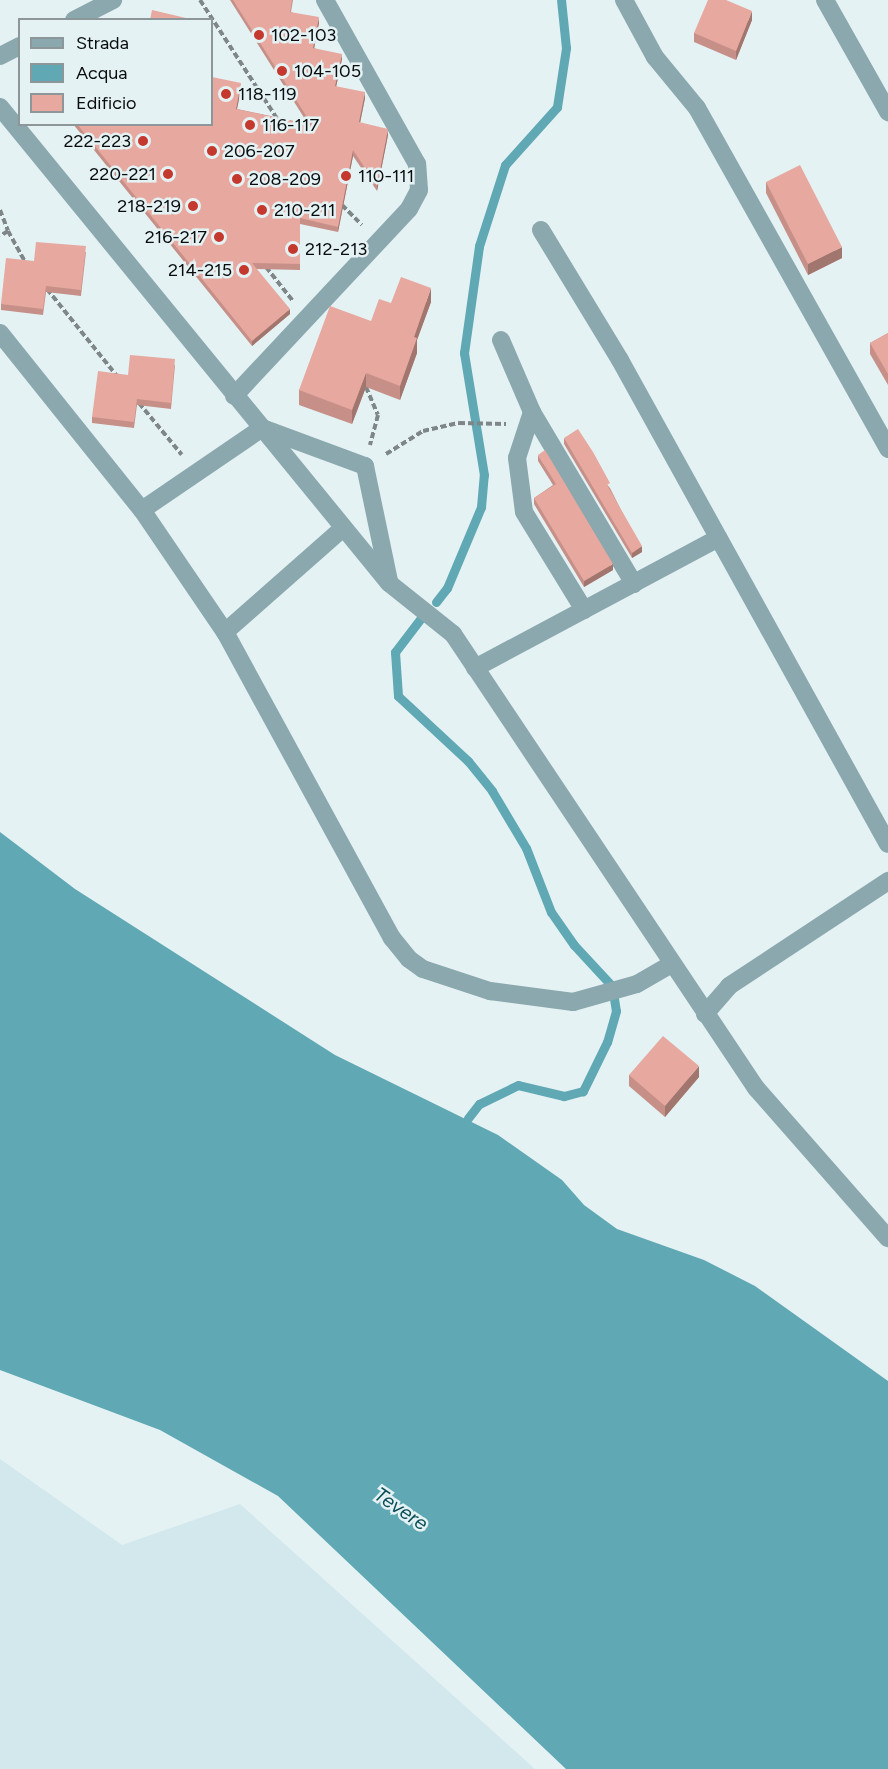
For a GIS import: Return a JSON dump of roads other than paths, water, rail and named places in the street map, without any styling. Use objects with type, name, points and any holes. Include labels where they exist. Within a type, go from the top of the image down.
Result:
[{"type":"lane","points":[[78,18],[113,0]]},
{"type":"lane","points":[[234,396],[409,209],[419,190],[417,164],[325,0]]},
{"type":"lane","points":[[624,0],[655,57],[697,108],[888,449]]},
{"type":"lane","points":[[825,0],[888,112]]},
{"type":"lane","points":[[0,56],[18,47]]},
{"type":"lane","points":[[0,107],[389,583],[453,634],[671,964],[756,1088],[888,1239]]},
{"type":"lane","points":[[541,230],[620,360],[888,844]]},
{"type":"lane","points":[[0,333],[142,510],[225,632],[392,938],[416,964],[490,991],[573,1002],[637,984],[671,964]]},
{"type":"lane","points":[[501,340],[532,412],[634,584]]},
{"type":"lane","points":[[532,412],[517,458],[524,512],[584,610]]},
{"type":"lane","points":[[142,510],[262,428]]},
{"type":"lane","points":[[262,428],[365,466],[389,583]]},
{"type":"lane","points":[[225,632],[343,528]]},
{"type":"lane","points":[[476,668],[718,538]]},
{"type":"lane","points":[[705,1014],[729,986],[888,881]]},
{"type":"water","name":"Tevere","points":[[0,832],[75,889],[335,1055],[498,1135],[562,1180],[584,1205],[617,1229],[704,1260],[755,1286],[888,1381],[888,1769],[566,1769],[278,1496],[160,1430],[0,1370]]},
{"type":"waterway","points":[[436,602],[447,588],[481,507],[484,475],[464,353],[479,246],[505,165],[557,107],[566,48],[561,0]]},
{"type":"waterway","points":[[421,618],[395,652],[398,696],[468,761],[492,791],[526,848],[551,912],[574,945],[612,986],[616,1011],[607,1042],[583,1091],[564,1096],[518,1085],[479,1104],[468,1118]]},
{"type":"place","name":"102-103","points":[[259,35]]},
{"type":"place","name":"104-105","points":[[282,71]]},
{"type":"place","name":"118-119","points":[[226,94]]},
{"type":"place","name":"116-117","points":[[250,125]]},
{"type":"place","name":"222-223","points":[[143,141]]},
{"type":"place","name":"206-207","points":[[212,151]]},
{"type":"place","name":"220-221","points":[[168,174]]},
{"type":"place","name":"110-111","points":[[346,176]]},
{"type":"place","name":"208-209","points":[[237,179]]},
{"type":"place","name":"218-219","points":[[193,206]]},
{"type":"place","name":"210-211","points":[[262,210]]},
{"type":"place","name":"216-217","points":[[219,237]]},
{"type":"place","name":"212-213","points":[[293,249]]},
{"type":"place","name":"214-215","points":[[244,270]]}]
